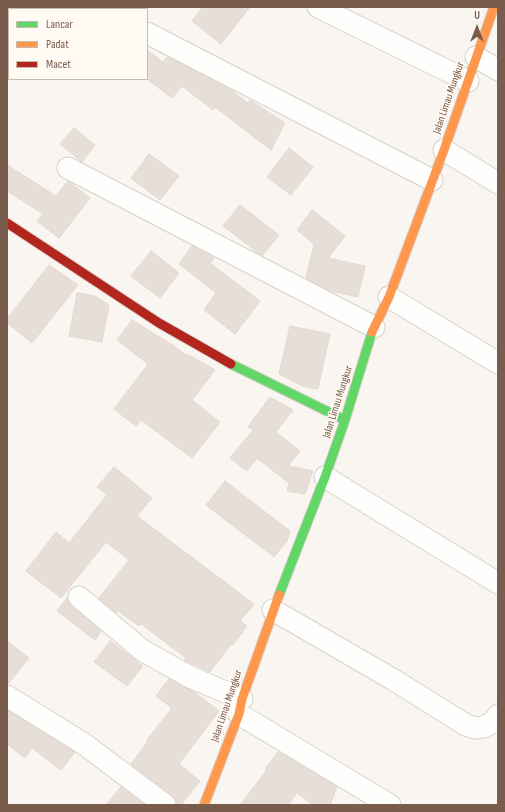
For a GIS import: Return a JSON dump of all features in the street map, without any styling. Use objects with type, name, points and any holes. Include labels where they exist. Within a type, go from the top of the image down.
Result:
[{"type":"street","points":[[318,7],[468,81]]},
{"type":"street","name":"Jalan Limau Mungkur","points":[[204,805],[240,707],[273,610],[346,420],[374,327],[389,297],[444,150],[494,7]]},
{"type":"street","points":[[148,34],[432,180]]},
{"type":"street","points":[[476,57],[498,70]]},
{"type":"street","points":[[444,150],[498,183]]},
{"type":"street","points":[[68,168],[374,327]]},
{"type":"street","points":[[7,223],[159,322],[224,361],[346,420]]},
{"type":"street","points":[[389,297],[498,363]]},
{"type":"street","points":[[325,477],[498,583]]},
{"type":"street","points":[[79,597],[142,650],[240,707],[390,805]]},
{"type":"street","points":[[273,610],[394,680],[466,725],[475,728],[484,727],[493,722],[498,715]]},
{"type":"street","points":[[7,696],[84,744],[165,805]]},
{"type":"building","points":[[203,7],[250,7],[221,44],[192,21]]},
{"type":"building","points":[[148,51],[163,62],[167,57],[231,90],[248,103],[250,100],[285,123],[271,150],[215,107],[213,110],[182,86],[172,98],[148,80]]},
{"type":"building","points":[[74,128],[95,145],[82,162],[60,144]]},
{"type":"building","points":[[289,148],[313,167],[291,195],[267,177]]},
{"type":"building","points":[[149,154],[179,176],[160,200],[131,178]]},
{"type":"building","points":[[7,165],[56,196],[68,181],[90,198],[59,238],[37,221],[43,214],[7,191]]},
{"type":"building","points":[[240,205],[279,235],[262,256],[223,226]]},
{"type":"building","points":[[312,210],[345,236],[328,258],[365,266],[358,297],[330,291],[306,278],[314,244],[297,230]]},
{"type":"building","points":[[192,246],[214,258],[210,263],[260,301],[235,334],[204,310],[216,293],[179,264]]},
{"type":"building","points":[[151,251],[179,273],[160,298],[131,276]]},
{"type":"building","points":[[49,265],[78,285],[32,343],[7,323],[7,319]]},
{"type":"building","points":[[77,293],[95,296],[109,305],[102,342],[69,336]]},
{"type":"building","points":[[132,320],[186,355],[187,354],[215,370],[192,400],[220,422],[192,458],[141,420],[136,426],[114,409],[148,364],[117,340]]},
{"type":"building","points":[[290,326],[330,334],[318,389],[305,387],[279,374]]},
{"type":"building","points":[[270,397],[293,410],[276,432],[300,451],[288,466],[313,471],[305,494],[287,491],[289,483],[257,458],[247,471],[230,458],[253,430],[248,427]]},
{"type":"building","points":[[114,467],[152,498],[137,516],[254,604],[240,621],[247,626],[210,672],[184,660],[186,658],[141,624],[139,626],[118,611],[116,613],[99,598],[129,560],[106,542],[61,598],[26,571],[56,532],[69,543],[107,495],[97,487]]},
{"type":"building","points":[[225,481],[290,531],[287,541],[274,557],[206,505]]},
{"type":"building","points":[[67,598],[71,606],[101,631],[95,640],[57,611]]},
{"type":"building","points":[[7,641],[29,658],[8,684],[7,684]]},
{"type":"building","points":[[110,641],[143,666],[127,686],[94,662]]},
{"type":"building","points":[[169,679],[194,692],[219,711],[179,764],[200,781],[181,805],[177,805],[176,800],[172,795],[131,764],[148,741],[147,740],[172,708],[156,696]]},
{"type":"building","points":[[7,710],[75,752],[61,770],[32,748],[25,758],[7,744]]},
{"type":"building","points":[[278,752],[337,787],[330,805],[313,805],[297,793],[288,805],[240,805],[267,770],[265,769]]},
{"type":"building","points":[[121,787],[145,805],[106,805]]},
{"type":"traffic: fast","points":[[279,595],[325,477],[345,420],[372,332]]},
{"type":"traffic: fast","points":[[231,364],[345,420]]},
{"type":"traffic: slow","points":[[372,332],[389,297],[444,150],[494,7]]},
{"type":"traffic: slow","points":[[204,805],[239,714],[242,699],[279,595]]},
{"type":"traffic: jam","points":[[7,223],[159,323],[231,364]]}]
